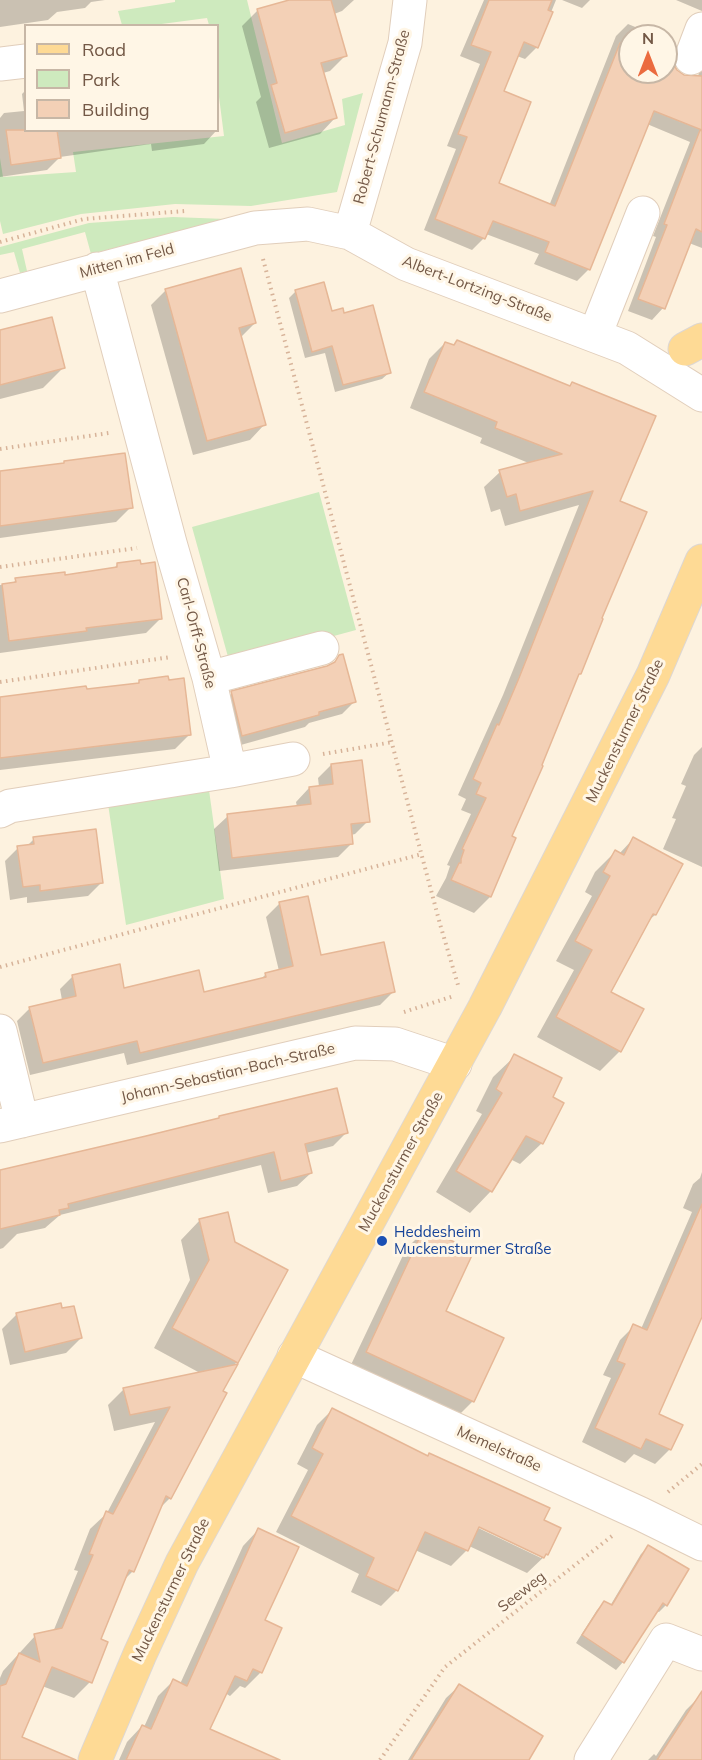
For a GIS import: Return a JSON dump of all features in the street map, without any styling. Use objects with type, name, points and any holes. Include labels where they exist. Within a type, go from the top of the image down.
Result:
[{"type":"main road","name":"Muckensturmer Straße","points":[[95,1760],[182,1563],[485,1007],[653,675],[702,561]]},
{"type":"street","name":"Robert-Schumann-Straße","points":[[350,233],[405,43],[410,0]]},
{"type":"street","points":[[0,64],[24,61]]},
{"type":"street","points":[[595,335],[643,213]]},
{"type":"street","name":"Albert-Lortzing-Straße","points":[[255,228],[308,224],[350,233],[406,264],[627,348],[702,395]]},
{"type":"street","name":"Mitten im Feld","points":[[0,296],[255,228]]},
{"type":"street","name":"Carl-Orff-Straße","points":[[97,269],[205,665],[230,771]]},
{"type":"street","name":"Albert-Lortzing-Straße","points":[[627,348],[696,349]]},
{"type":"street","points":[[205,665],[322,648]]},
{"type":"street","points":[[0,811],[10,806],[293,759]]},
{"type":"street","points":[[0,1031],[11,1123]]},
{"type":"street","name":"Johann-Sebastian-Bach-Straße","points":[[11,1123],[355,1043],[395,1044],[455,1064]]},
{"type":"street","name":"Memelstraße","points":[[294,1356],[702,1544]]},
{"type":"street","points":[[591,1760],[666,1640],[702,1653]]},
{"type":"path","points":[[0,242],[84,219],[187,211]]},
{"type":"path","points":[[255,228],[440,924],[461,993],[485,1007]]},
{"type":"path","points":[[0,449],[140,429]]},
{"type":"path","points":[[0,567],[171,543]]},
{"type":"path","points":[[0,682],[205,665]]},
{"type":"path","points":[[293,759],[393,742]]},
{"type":"path","points":[[0,967],[422,854]]},
{"type":"path","name":"Seeweg","points":[[380,1760],[445,1667],[702,1464]]},
{"type":"green space","points":[[175,0],[247,0],[282,143],[345,125],[342,99],[363,93],[337,192],[251,206],[175,204],[81,214],[3,234],[0,221],[0,158],[3,177],[76,172],[73,152],[224,136],[219,97],[219,24],[209,24],[207,18],[162,24],[122,24],[118,11],[175,2]]},
{"type":"green space","points":[[173,217],[226,219],[91,254],[85,232],[22,249],[27,271],[20,273],[14,252],[0,255],[0,247],[89,223]]},
{"type":"green space","points":[[319,492],[356,630],[230,664],[192,527]]},
{"type":"green space","points":[[209,790],[224,899],[126,925],[108,804]]},
{"type":"building","points":[[289,0],[331,0],[347,56],[321,63],[337,118],[285,133],[271,85],[277,83],[257,9]]},
{"type":"building","points":[[489,0],[552,0],[548,10],[553,12],[538,48],[524,42],[504,91],[531,102],[499,183],[555,206],[618,48],[618,84],[678,84],[678,71],[684,75],[702,76],[702,130],[654,111],[590,270],[545,252],[549,242],[493,221],[485,239],[435,219],[467,137],[458,134],[491,52],[471,45]]},
{"type":"building","points":[[6,130],[57,132],[61,158],[11,165]]},
{"type":"building","points":[[700,130],[702,131],[702,232],[696,229],[665,309],[638,299]]},
{"type":"building","points":[[241,268],[256,323],[239,328],[266,425],[207,441],[165,289]]},
{"type":"building","points":[[324,282],[332,311],[343,308],[344,313],[373,305],[391,373],[343,385],[332,346],[312,352],[295,290]]},
{"type":"building","points":[[52,317],[65,368],[0,385],[0,330]]},
{"type":"building","points":[[457,340],[570,386],[572,382],[656,416],[620,501],[647,512],[512,836],[516,838],[491,897],[451,880],[461,863],[464,850],[462,849],[486,798],[476,794],[481,783],[473,779],[519,678],[593,491],[520,511],[516,494],[507,497],[499,470],[562,454],[495,428],[497,422],[424,392],[445,342],[454,345]]},
{"type":"building","points":[[125,453],[133,508],[0,526],[0,471]]},
{"type":"building","points":[[140,560],[141,564],[155,562],[162,619],[86,628],[87,631],[9,641],[2,584],[16,582],[15,578],[65,572],[65,575],[117,567],[117,563]]},
{"type":"building","points":[[343,654],[356,702],[319,712],[319,715],[242,736],[231,691],[327,666]]},
{"type":"building","points":[[168,676],[169,680],[184,678],[191,735],[0,758],[0,697],[86,686],[87,689],[139,683],[139,680]]},
{"type":"building","points":[[362,760],[370,822],[351,824],[353,844],[232,858],[227,814],[311,804],[309,787],[333,784],[331,764]]},
{"type":"building","points":[[96,829],[103,883],[40,891],[40,885],[23,887],[17,846],[34,844],[33,837]]},
{"type":"building","points":[[633,837],[683,864],[611,992],[644,1009],[621,1052],[556,1017],[592,950],[575,941],[610,876],[603,872],[615,850],[624,855]]},
{"type":"building","points":[[308,896],[321,955],[384,942],[395,992],[140,1053],[137,1041],[43,1063],[29,1007],[76,996],[72,975],[120,964],[124,988],[199,970],[204,992],[266,977],[265,973],[293,966],[279,902]]},
{"type":"building","points":[[514,1054],[562,1078],[553,1097],[564,1103],[543,1144],[526,1136],[492,1192],[456,1171],[502,1093],[496,1089]]},
{"type":"building","points":[[337,1088],[348,1133],[305,1144],[312,1173],[281,1181],[274,1152],[68,1204],[69,1208],[59,1210],[60,1215],[0,1229],[0,1170]]},
{"type":"building","points":[[702,1204],[702,1317],[659,1414],[683,1425],[671,1450],[646,1439],[641,1449],[595,1428],[625,1364],[617,1361],[633,1324],[647,1330]]},
{"type":"building","points":[[228,1212],[235,1242],[288,1270],[238,1363],[172,1328],[209,1260],[199,1219]]},
{"type":"building","points":[[424,1228],[474,1251],[446,1311],[504,1338],[474,1402],[366,1352]]},
{"type":"building","points":[[61,1303],[62,1308],[74,1306],[82,1338],[25,1352],[16,1313]]},
{"type":"building","points":[[238,1364],[223,1391],[227,1393],[171,1499],[166,1496],[134,1572],[129,1570],[101,1639],[108,1642],[92,1683],[52,1667],[22,1737],[76,1760],[0,1760],[0,1686],[6,1684],[19,1653],[40,1662],[34,1634],[62,1628],[93,1555],[89,1554],[106,1511],[113,1514],[170,1407],[130,1415],[123,1388]]},
{"type":"building","points":[[332,1408],[428,1456],[429,1453],[550,1508],[544,1520],[561,1528],[548,1555],[546,1554],[544,1558],[479,1527],[468,1551],[425,1532],[398,1591],[366,1576],[374,1558],[291,1516],[323,1454],[312,1448]]},
{"type":"building","points":[[258,1528],[299,1547],[265,1620],[282,1628],[262,1673],[253,1669],[247,1681],[235,1676],[210,1729],[280,1760],[126,1760],[142,1725],[151,1729],[173,1679],[187,1686]]},
{"type":"building","points":[[648,1545],[689,1569],[667,1606],[663,1603],[624,1663],[582,1635],[604,1601],[612,1605]]},
{"type":"building","points":[[459,1684],[543,1736],[529,1760],[411,1760]]},
{"type":"building","points":[[702,1691],[702,1760],[657,1760]]},
{"type":"place","name":"Heddesheim Muckensturmer Straße","points":[[382,1241]]}]
